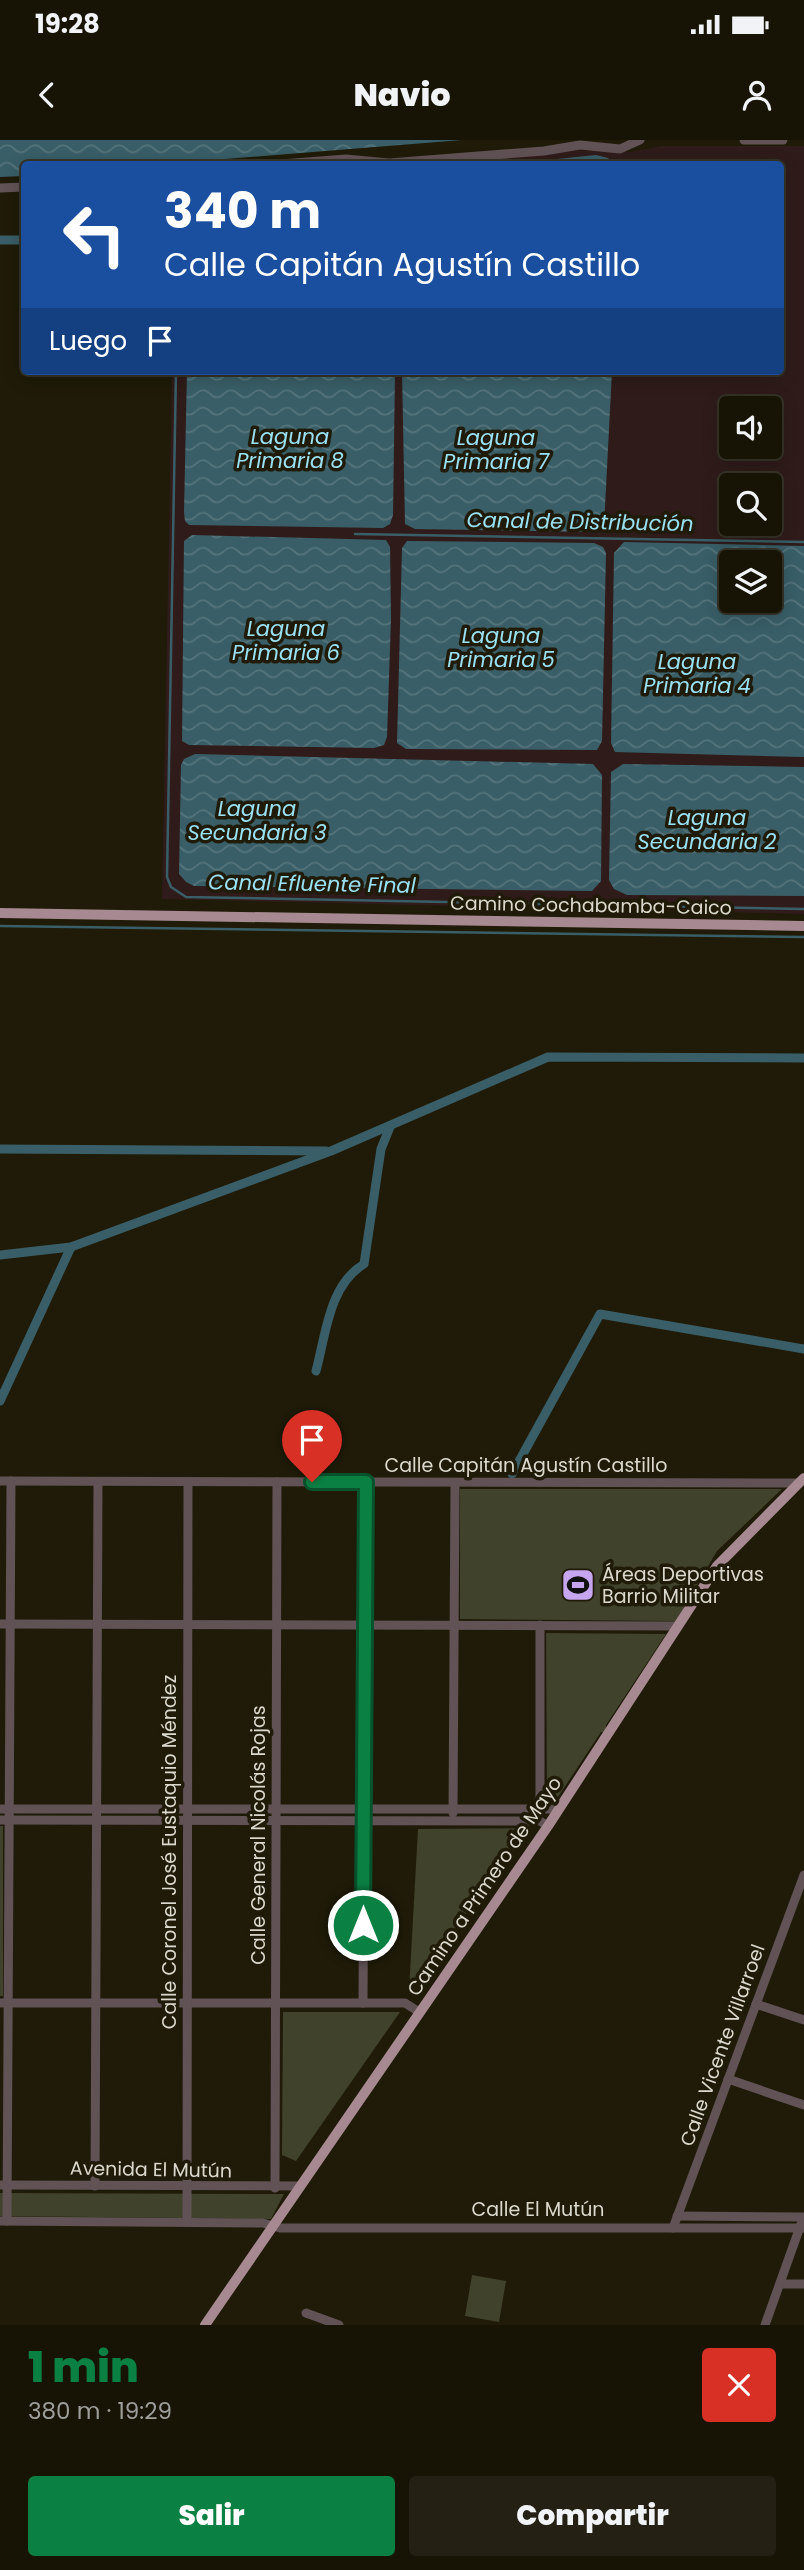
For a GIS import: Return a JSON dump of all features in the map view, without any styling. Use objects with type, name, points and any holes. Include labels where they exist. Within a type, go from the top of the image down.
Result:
[{"type":"main road","name":"Camino Cochabamba-Caico","points":[[0,913],[804,926]]},
{"type":"main road","name":"Camino a Primero de Mayo","points":[[205,2325],[419,2012],[544,1823],[558,1810],[717,1566],[802,1481]]},
{"type":"street","points":[[410,161],[580,145],[620,149],[640,140]]},
{"type":"street","points":[[744,140],[783,140]]},
{"type":"street","points":[[320,161],[368,161]]},
{"type":"street","points":[[0,188],[21,187]]},
{"type":"street","name":"Calle Capitán Agustín Castillo","points":[[0,1481],[802,1481]]},
{"type":"street","points":[[11,1481],[5,1624],[4,2221],[273,2225]]},
{"type":"street","points":[[95,2186],[99,1821],[98,1482]]},
{"type":"street","name":"Calle Coronel José Eustaquio Méndez","points":[[187,2222],[188,1482]]},
{"type":"street","name":"Calle General Nicolás Rojas","points":[[275,2188],[277,1482]]},
{"type":"street","points":[[363,2003],[366,1482]]},
{"type":"street","points":[[453,1821],[455,1483]]},
{"type":"street","points":[[5,1624],[678,1626]]},
{"type":"street","points":[[5,1820],[544,1823],[540,1810],[540,1625]]},
{"type":"street","points":[[5,1808],[558,1810]]},
{"type":"street","name":"Calle Vicente Villarroel","points":[[673,2228],[804,1875]]},
{"type":"street","points":[[4,2003],[405,2003],[419,2012]]},
{"type":"street","points":[[756,2004],[804,2020]]},
{"type":"street","points":[[728,2079],[804,2105]]},
{"type":"street","name":"Avenida El Mutún","points":[[4,2185],[185,2188],[301,2186]]},
{"type":"street","points":[[677,2216],[804,2217],[765,2325]]},
{"type":"street","name":"Calle El Mutún","points":[[273,2225],[280,2228],[802,2228]]},
{"type":"street","points":[[780,2284],[804,2284]]},
{"type":"street","points":[[306,2314],[339,2325]]},
{"type":"shaded area","points":[[662,146],[804,146],[804,914],[162,899],[172,375],[784,375],[784,161],[434,161],[579,150],[629,152]]},
{"type":"green space","name":"Áreas Deportivas Barrio Militar","points":[[460,1489],[782,1489],[717,1551],[676,1621],[460,1619]]},
{"type":"green space","name":"Áreas Deportivas Barrio Militar","points":[[546,1633],[666,1634],[606,1725],[606,1732],[601,1732],[554,1803],[547,1802]]},
{"type":"green space","points":[[0,1826],[3,1826],[3,1996],[0,1996]]},
{"type":"green space","points":[[530,1828],[409,1991],[418,1829]]},
{"type":"green space","points":[[283,2012],[400,2012],[296,2161],[282,2155]]},
{"type":"green space","points":[[0,2193],[284,2194],[271,2219],[0,2216]]},
{"type":"green space","points":[[472,2275],[506,2281],[499,2322],[465,2316]]},
{"type":"water","points":[[0,140],[462,140],[200,161],[21,161],[21,176],[0,177]]},
{"type":"water","points":[[596,155],[611,161],[537,161]]},
{"type":"water","name":"Laguna Primaria 8","points":[[187,375],[395,375],[393,515],[390,524],[383,528],[189,525],[185,521]]},
{"type":"water","name":"Laguna Primaria 7","points":[[402,375],[612,375],[604,526],[598,532],[415,529],[405,524]]},
{"type":"water","name":"Laguna Primaria 6","points":[[192,535],[386,540],[390,547],[391,618],[387,737],[384,745],[374,748],[189,745],[182,741],[184,541]]},
{"type":"water","name":"Laguna Primaria 5","points":[[407,541],[594,543],[603,547],[606,553],[602,741],[597,750],[406,749],[397,743],[402,548]]},
{"type":"water","name":"Laguna Primaria 4","points":[[624,542],[804,546],[804,757],[615,752],[611,743],[614,553]]},
{"type":"water","name":"Laguna Secundaria 3","points":[[195,754],[593,764],[602,775],[601,881],[592,891],[194,886],[179,874],[181,765],[184,759]]},
{"type":"water","name":"Laguna Secundaria 2","points":[[623,764],[804,767],[804,896],[627,895],[614,889],[609,880],[611,772]]},
{"type":"waterway","points":[[0,240],[21,240]]},
{"type":"waterway","name":"Canal Efluente Final","points":[[176,375],[167,877],[171,887],[186,897],[804,909]]},
{"type":"waterway","name":"Canal de Distribución","points":[[355,534],[804,542]]},
{"type":"waterway","points":[[0,926],[804,937]]},
{"type":"waterway","points":[[0,1255],[71,1247],[331,1151],[548,1057],[804,1058]]},
{"type":"waterway","points":[[316,1371],[336,1297],[352,1273],[364,1264],[381,1149],[390,1127]]},
{"type":"waterway","points":[[0,1149],[326,1151]]},
{"type":"waterway","points":[[0,1401],[71,1247]]},
{"type":"waterway","points":[[512,1474],[600,1314],[804,1349]]},
{"type":"place","name":"Áreas Deportivas Barrio Militar","points":[[578,1585]]},
{"type":"route","points":[[312,1482],[366,1482],[363,1925]]}]
